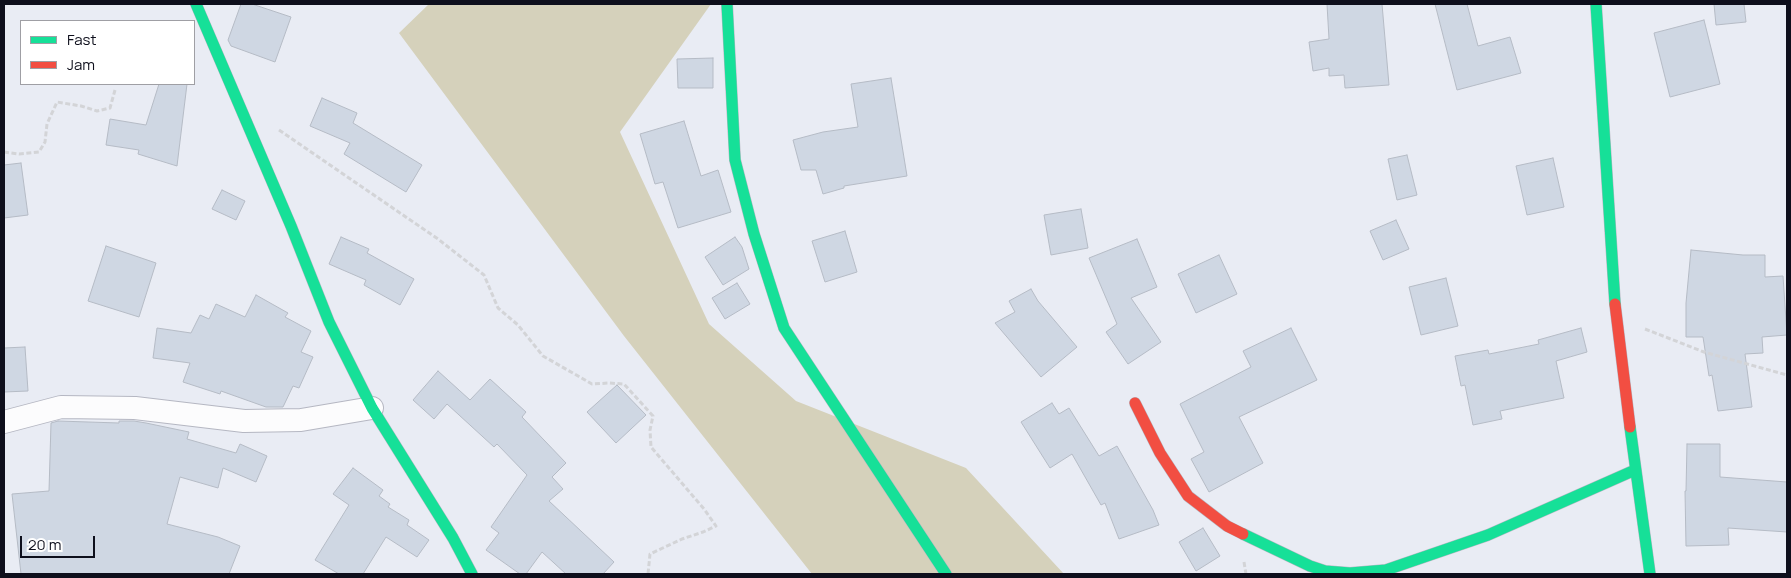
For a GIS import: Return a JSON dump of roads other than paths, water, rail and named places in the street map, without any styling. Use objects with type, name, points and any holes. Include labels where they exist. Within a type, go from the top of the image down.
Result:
[{"type":"street","points":[[196,4],[291,226],[328,322],[372,408],[453,538],[472,574]]},
{"type":"street","points":[[727,4],[735,160],[754,234],[784,328],[946,574]]},
{"type":"street","points":[[1596,4],[1615,306],[1650,574]]},
{"type":"street","points":[[1135,403],[1164,460],[1188,496],[1227,526],[1310,566],[1324,570],[1350,573],[1386,570],[1488,535],[1635,470]]},
{"type":"street","points":[[4,422],[61,407],[136,408],[244,421],[301,420],[372,408]]}]
